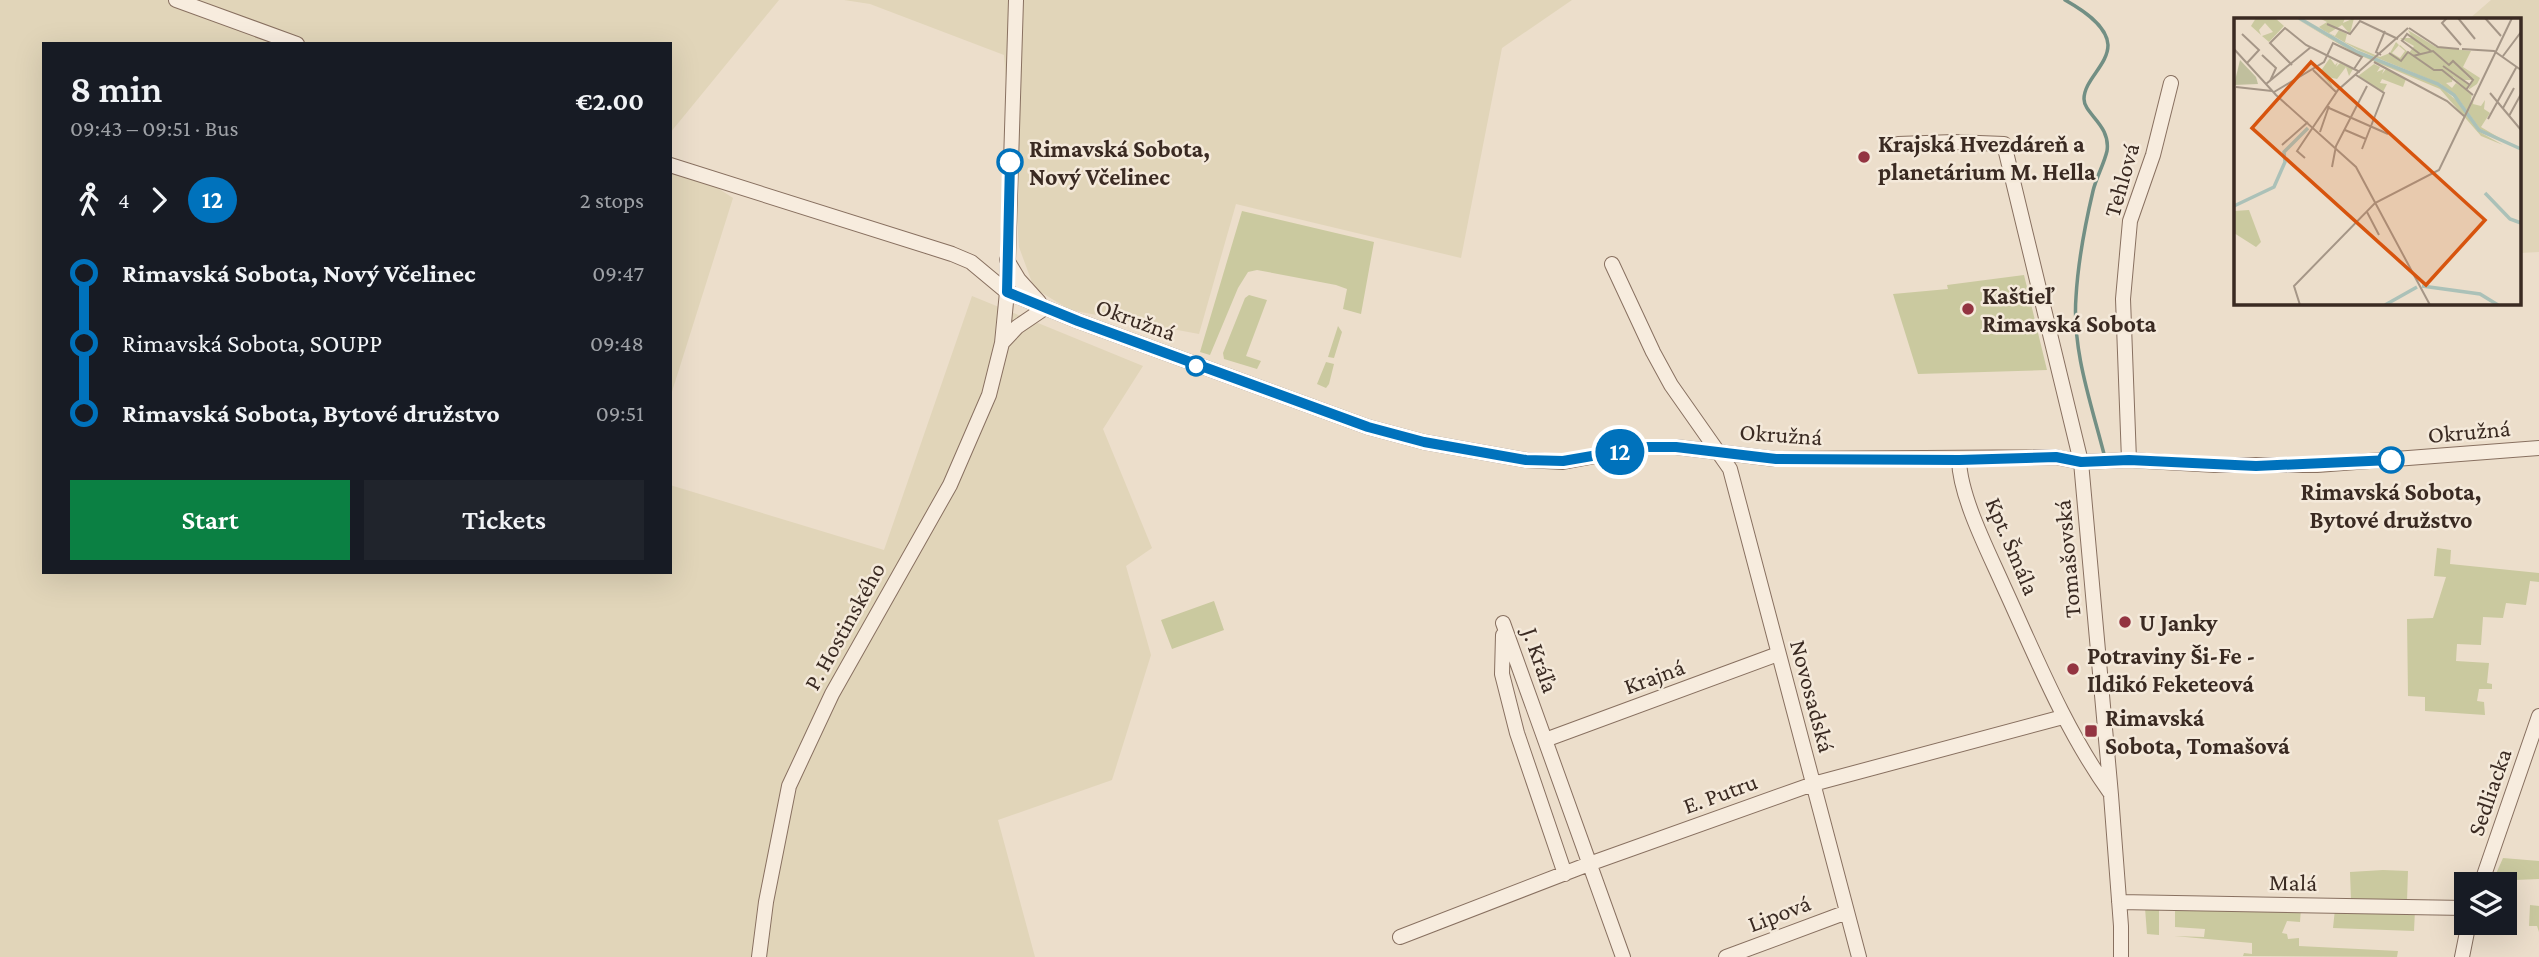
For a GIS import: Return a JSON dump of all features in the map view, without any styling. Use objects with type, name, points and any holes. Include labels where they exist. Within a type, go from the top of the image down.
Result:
[{"type":"street","points":[[176,0],[292,42]]},
{"type":"street","name":"P. Hostinského","points":[[762,953],[767,892],[789,786],[832,694],[964,458],[989,395],[1002,343],[1007,292],[1016,0]]},
{"type":"street","name":"Tehlová","points":[[2129,460],[2123,299],[2130,221],[2153,155],[2171,83]]},
{"type":"street","name":"Tomašovská","points":[[1898,144],[2004,144],[2081,462],[2111,795],[2121,957]]},
{"type":"street","name":"Okružná","points":[[672,166],[951,254],[971,262],[1007,292],[1045,308],[1225,377],[1368,427],[1424,442],[1526,460],[1563,461],[1644,447],[1716,451],[1776,459],[1959,460],[2056,457],[2081,462],[2129,460],[2230,465],[2316,465],[2539,448]]},
{"type":"street","name":"Okružná","points":[[1007,259],[1019,280],[1045,308]]},
{"type":"street","name":"Novosadská","points":[[1612,264],[1659,363],[1730,469],[1859,957]]},
{"type":"street","points":[[1002,343],[1017,327],[1045,308]]},
{"type":"street","name":"Kpt. Šmála","points":[[1959,460],[1961,478],[1986,546],[2063,717],[2111,795]]},
{"type":"street","name":"J. Kráľa","points":[[1565,874],[1517,733],[1502,674],[1503,623],[1623,957]]},
{"type":"street","name":"Krajná","points":[[1545,740],[1778,654]]},
{"type":"street","name":"Sedliacka","points":[[2485,872],[2539,716]]},
{"type":"street","name":"E. Putru","points":[[1400,937],[1589,864],[1813,784],[2063,717]]},
{"type":"street","name":"Malá","points":[[2119,902],[2454,908]]},
{"type":"street","name":"Lipová","points":[[1726,957],[1847,912]]},
{"type":"street","points":[[2462,957],[2466,935]]},
{"type":"shaded area","points":[[0,0],[779,0],[672,131],[672,42],[42,42],[42,574],[672,574],[672,486],[884,550],[972,296],[1143,366],[1103,429],[1152,548],[1126,566],[1151,655],[1112,780],[998,820],[1035,957],[0,957]]},
{"type":"shaded area","points":[[844,0],[1572,0],[1502,48],[1461,258],[1236,204],[1199,334],[1070,310],[1034,288],[1019,247],[1004,55],[870,4]]},
{"type":"shaded area","points":[[2491,0],[2539,0],[2539,252],[2522,253],[2522,18],[2470,18]]},
{"type":"shaded area","points":[[672,158],[733,198],[672,392]]},
{"type":"green space","points":[[1242,211],[1374,242],[1361,314],[1343,309],[1347,289],[1257,270],[1248,272],[1238,288],[1210,355],[1200,352]]},
{"type":"green space","points":[[2024,275],[2047,370],[1918,374],[1893,294],[1948,289],[1947,285]]},
{"type":"green space","points":[[1249,295],[1267,300],[1246,356],[1261,361],[1257,369],[1224,359],[1223,353],[1245,298]]},
{"type":"green space","points":[[1338,326],[1342,332],[1334,358],[1328,357]]},
{"type":"green space","points":[[1326,362],[1334,364],[1326,388],[1317,384]]},
{"type":"green space","points":[[2437,548],[2451,550],[2450,564],[2539,573],[2539,582],[2530,581],[2526,605],[2506,603],[2503,618],[2483,617],[2481,645],[2457,644],[2456,661],[2489,663],[2487,683],[2492,684],[2492,689],[2479,689],[2477,701],[2484,702],[2485,715],[2425,711],[2425,697],[2408,696],[2407,619],[2433,618],[2446,577],[2434,576]]},
{"type":"green space","points":[[1214,601],[1224,630],[1172,649],[1161,620]]},
{"type":"green space","points":[[2503,858],[2539,861],[2539,879],[2517,880],[2517,872],[2497,872]]},
{"type":"green space","points":[[2408,871],[2407,901],[2351,900],[2350,872]]},
{"type":"green space","points":[[2530,905],[2539,906],[2539,932],[2537,926],[2529,926]]},
{"type":"green space","points":[[2145,908],[2159,908],[2159,935],[2147,934]]},
{"type":"green space","points":[[2301,908],[2300,922],[2287,921],[2282,933],[2287,934],[2288,939],[2299,938],[2299,946],[2398,951],[2397,957],[2243,956],[2244,953],[2252,954],[2252,943],[2174,936],[2204,937],[2205,929],[2175,927],[2175,909]]},
{"type":"green space","points":[[2335,909],[2415,910],[2414,931],[2333,928]]},
{"type":"waterway","points":[[2065,0],[2098,24],[2107,38],[2108,45],[2084,99],[2088,110],[2105,134],[2107,151],[2094,186],[2078,270],[2076,297],[2080,357],[2104,454]]},
{"type":"bus line","name":"12","points":[[1010,162],[1007,292],[1225,377],[1389,434],[1424,442],[1526,460],[1563,461],[1644,447],[1676,447],[1776,459],[1959,460],[2056,457],[2081,462],[2129,460],[2256,466],[2391,460]]},
{"type":"place","name":"Krajská Hvezdáreň a planetárium M. Hella","points":[[1864,157]]},
{"type":"place","name":"Rimavská Sobota, Nový Včelinec","points":[[1010,162]]},
{"type":"place","name":"Kaštieľ Rimavská Sobota","points":[[1968,309]]},
{"type":"place","name":"Rimavská Sobota, Bytové družstvo","points":[[2391,460]]},
{"type":"place","name":"U Janky","points":[[2125,622]]},
{"type":"place","name":"Potraviny Ši-Fe - Ildikó Feketeová","points":[[2073,669]]},
{"type":"place","name":"Rimavská Sobota, Tomašová","points":[[2091,731]]}]
